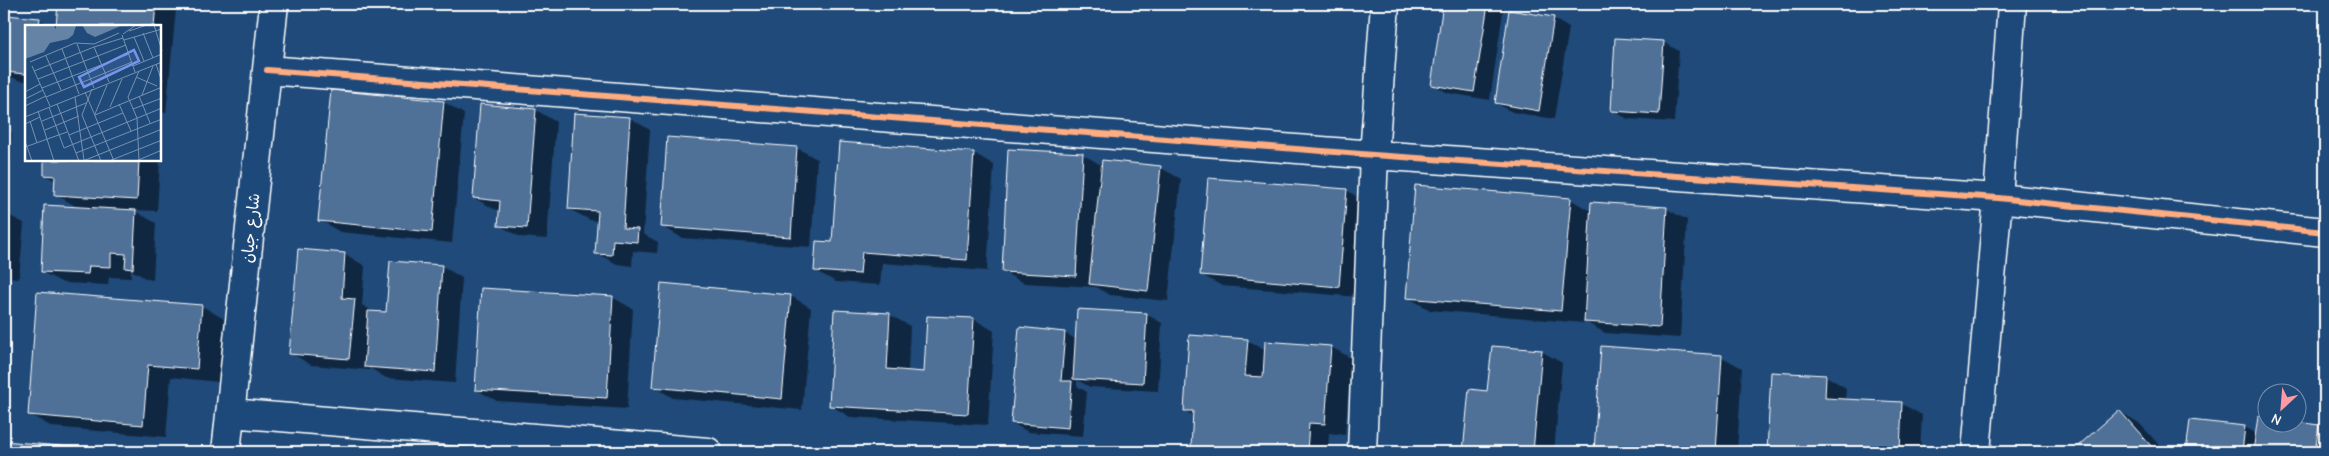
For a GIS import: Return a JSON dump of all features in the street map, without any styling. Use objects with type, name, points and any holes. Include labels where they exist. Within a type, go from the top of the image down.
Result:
[{"type":"street","name":"شارع جيان","points":[[226,452],[274,4]]},
{"type":"street","points":[[1362,452],[1374,154],[1385,4]]},
{"type":"street","points":[[1976,452],[1998,198],[2012,4]]},
{"type":"street","points":[[267,70],[1374,154],[1998,198],[2325,232]]},
{"type":"street","points":[[230,413],[708,452]]},
{"type":"building","points":[[58,4],[156,4],[154,25],[56,25]]},
{"type":"building","points":[[1443,4],[1488,4],[1474,92],[1431,85]]},
{"type":"building","points":[[1509,10],[1554,17],[1539,111],[1495,103]]},
{"type":"building","points":[[5,15],[40,18],[39,25],[25,25],[25,74],[4,72]]},
{"type":"building","points":[[1615,38],[1664,41],[1659,114],[1611,111]]},
{"type":"building","points":[[331,90],[444,101],[432,232],[318,221]]},
{"type":"building","points":[[480,104],[536,109],[527,228],[498,226],[500,201],[473,198]]},
{"type":"building","points":[[574,113],[630,117],[623,228],[638,229],[637,242],[613,240],[612,255],[595,254],[598,211],[568,209]]},
{"type":"building","points":[[667,137],[797,147],[791,237],[661,227]]},
{"type":"building","points":[[839,142],[974,152],[967,260],[862,252],[860,274],[814,271],[816,241],[832,242]]},
{"type":"building","points":[[1008,149],[1083,153],[1076,276],[1002,272]]},
{"type":"building","points":[[1102,160],[1161,166],[1148,291],[1089,284]]},
{"type":"building","points":[[44,161],[139,161],[137,200],[54,195],[55,176],[44,175]]},
{"type":"building","points":[[1208,178],[1347,189],[1339,287],[1200,275]]},
{"type":"building","points":[[1415,185],[1571,198],[1561,311],[1406,298]]},
{"type":"building","points":[[1591,202],[1667,207],[1660,327],[1584,322]]},
{"type":"building","points":[[44,205],[136,210],[133,269],[125,268],[126,254],[111,253],[111,267],[89,266],[88,274],[41,272]]},
{"type":"building","points":[[4,212],[9,212],[4,269]]},
{"type":"building","points":[[298,249],[345,253],[342,298],[355,299],[349,359],[289,354]]},
{"type":"building","points":[[390,261],[442,265],[435,372],[364,367],[368,311],[386,312]]},
{"type":"building","points":[[661,283],[791,295],[782,399],[652,387]]},
{"type":"building","points":[[481,288],[613,296],[607,398],[475,390]]},
{"type":"building","points":[[37,292],[202,305],[197,369],[148,365],[143,425],[28,415]]},
{"type":"building","points":[[1077,309],[1147,313],[1143,383],[1073,379]]},
{"type":"building","points":[[834,310],[890,313],[887,369],[924,372],[927,316],[974,318],[968,414],[829,406]]},
{"type":"building","points":[[1019,327],[1065,332],[1061,381],[1072,381],[1068,428],[1011,423]]},
{"type":"building","points":[[1189,335],[1248,339],[1245,376],[1263,377],[1265,341],[1331,346],[1325,424],[1309,423],[1307,452],[1251,452],[1191,448],[1193,411],[1184,411]]},
{"type":"building","points":[[1492,346],[1542,350],[1533,452],[1509,449],[1509,452],[1463,452],[1469,389],[1487,391]]},
{"type":"building","points":[[1601,346],[1722,355],[1716,452],[1594,452]]},
{"type":"building","points":[[1771,372],[1826,375],[1825,398],[1902,402],[1900,452],[1767,452]]},
{"type":"building","points":[[2119,410],[2152,447],[2146,452],[2071,452]]},
{"type":"building","points":[[2190,420],[2245,426],[2242,452],[2186,452]]},
{"type":"building","points":[[2306,423],[2319,425],[2315,452],[2253,452],[2256,430],[2256,434],[2306,434]]},
{"type":"building","points":[[4,441],[127,452],[4,452]]},
{"type":"cycle path","points":[[267,70],[1374,155],[1998,198],[2325,232]]}]
